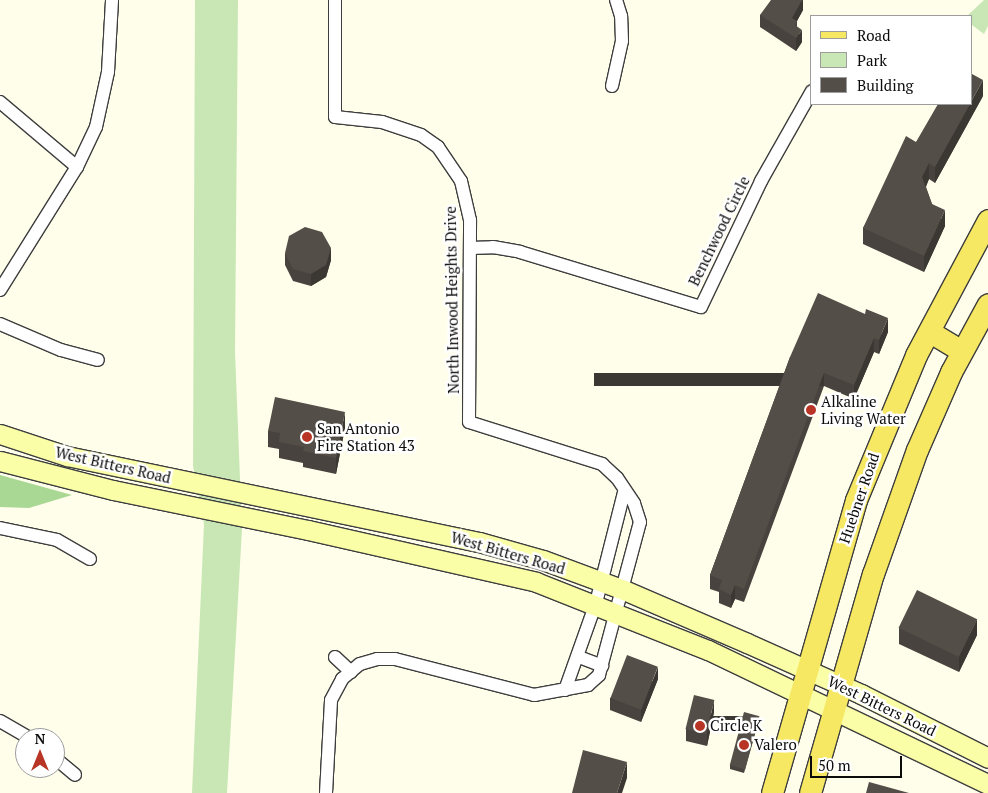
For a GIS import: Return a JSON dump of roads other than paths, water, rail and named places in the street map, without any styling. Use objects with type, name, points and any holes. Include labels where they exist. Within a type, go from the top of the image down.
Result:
[{"type":"main road","name":"Huebner Road","points":[[772,793],[856,500],[906,379],[988,220]]},
{"type":"main road","points":[[810,793],[873,574],[914,459],[962,351],[988,304]]},
{"type":"main road","points":[[930,332],[962,351]]},
{"type":"main road","name":"West Bitters Road","points":[[0,434],[77,458],[479,542],[600,581],[840,685],[988,758]]},
{"type":"main road","name":"West Bitters Road","points":[[0,461],[113,490],[470,566],[536,582],[618,612],[800,692],[988,784]]},
{"type":"street","points":[[0,290],[77,167],[96,127],[104,95],[112,0]]},
{"type":"street","name":"North Inwood Heights Drive","points":[[336,0],[335,117],[402,126],[438,147],[462,181],[468,200],[470,248],[469,422],[590,459],[616,478],[624,492],[634,503],[640,522],[624,590],[602,666]]},
{"type":"street","points":[[612,86],[622,41],[621,16],[616,0]]},
{"type":"street","name":"Benchwood Circle","points":[[470,248],[494,247],[520,252],[701,307],[761,181],[810,95]]},
{"type":"street","points":[[0,102],[77,167]]},
{"type":"street","points":[[0,324],[61,350],[98,360]]},
{"type":"street","points":[[564,690],[579,657],[596,603],[600,581],[624,492]]},
{"type":"street","points":[[615,523],[638,530]]},
{"type":"street","points":[[0,528],[57,540],[90,559]]},
{"type":"street","points":[[335,657],[351,672]]},
{"type":"street","points":[[326,793],[331,700],[342,679],[360,664],[377,659],[395,659],[534,695],[588,685],[600,675],[602,666],[579,657]]},
{"type":"street","points":[[0,721],[15,730]]},
{"type":"street","points":[[65,766],[75,775]]},
{"type":"place","name":"Alkaline Living Water","points":[[811,410]]},
{"type":"place","name":"San Antonio Fire Station 43","points":[[307,437]]},
{"type":"place","name":"Circle K","points":[[700,726]]},
{"type":"place","name":"Valero","points":[[744,745]]}]
